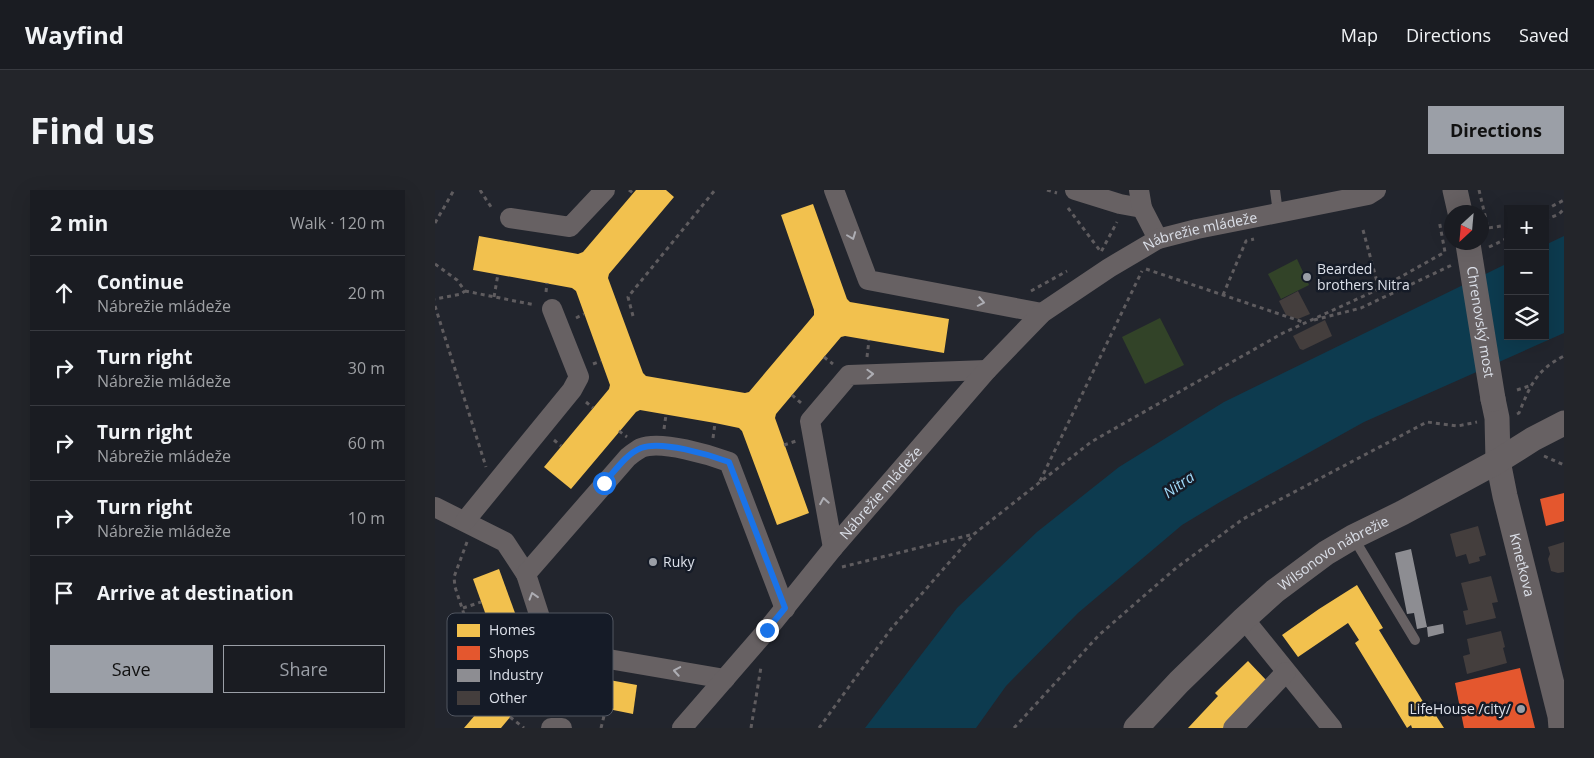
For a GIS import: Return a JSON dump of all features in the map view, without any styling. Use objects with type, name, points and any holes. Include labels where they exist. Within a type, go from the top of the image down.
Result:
[{"type":"street","points":[[510,218],[570,227],[605,190]]},
{"type":"street","points":[[834,190],[868,280],[1042,313]]},
{"type":"street","name":"Nábrežie mládeže","points":[[682,728],[785,608],[833,548],[987,370],[1042,313],[1122,260],[1158,239],[1197,229],[1369,195],[1376,190]]},
{"type":"street","points":[[1451,205],[1455,190]]},
{"type":"street","points":[[1069,195],[1120,204],[1141,199],[1158,239]]},
{"type":"street","name":"Chrenovský most","points":[[1468,250],[1493,399]]},
{"type":"street","points":[[470,523],[492,488],[572,390],[579,377],[552,309]]},
{"type":"street","name":"Nábrežie mládeže","points":[[833,548],[810,421],[849,374],[987,370]]},
{"type":"street","name":"Kmeťkova","points":[[1493,399],[1497,418],[1499,461],[1505,496],[1562,719]]},
{"type":"street","name":"Wilsonovo nábrežie","points":[[1136,728],[1179,682],[1243,619],[1275,590],[1311,563],[1353,537],[1402,513],[1499,461],[1533,439],[1564,424]]},
{"type":"street","points":[[526,574],[628,457],[642,447],[662,445],[710,455],[729,462],[785,608]]},
{"type":"street","points":[[435,507],[505,542],[526,574],[539,613]]},
{"type":"street","points":[[1243,619],[1332,728]]},
{"type":"street","points":[[613,660],[725,679]]},
{"type":"street","points":[[1233,728],[1286,672]]},
{"type":"street","points":[[551,728],[562,728]]},
{"type":"lane","points":[[1275,190],[1278,213]]},
{"type":"lane","points":[[1353,537],[1415,640]]},
{"type":"path","points":[[435,223],[454,190]]},
{"type":"path","points":[[629,190],[633,193]]},
{"type":"path","points":[[633,316],[628,297],[715,190]]},
{"type":"path","points":[[1479,190],[1488,228],[1504,226]]},
{"type":"path","points":[[1069,195],[1101,252],[1121,214]]},
{"type":"path","points":[[1549,208],[1564,200]]},
{"type":"path","points":[[1549,218],[1559,214],[1564,209]]},
{"type":"path","points":[[1363,230],[1379,289]]},
{"type":"path","points":[[1223,295],[1246,241],[1255,239]]},
{"type":"path","points":[[1489,244],[1504,239]]},
{"type":"path","points":[[819,728],[891,629],[974,534],[1091,442],[1283,333],[1379,289],[1445,252],[1445,250]]},
{"type":"path","points":[[1122,260],[1304,323],[1361,308],[1468,250]]},
{"type":"path","points":[[435,264],[457,280],[465,291],[552,309]]},
{"type":"path","points":[[1040,482],[1143,268]]},
{"type":"path","points":[[494,297],[498,274]]},
{"type":"path","points":[[435,299],[461,294],[465,291]]},
{"type":"path","points":[[435,306],[492,488]]},
{"type":"path","points":[[1519,413],[1530,386],[1552,362],[1564,356]]},
{"type":"path","points":[[1517,390],[1530,386]]},
{"type":"path","points":[[1014,728],[1099,635],[1176,568],[1243,519],[1427,422],[1458,426],[1475,423]]},
{"type":"path","points":[[1541,454],[1564,466]]},
{"type":"path","points":[[465,613],[455,587],[454,577],[470,523]]},
{"type":"path","points":[[812,575],[974,534]]},
{"type":"path","points":[[463,608],[481,602]]},
{"type":"path","points":[[751,728],[761,664]]},
{"type":"path","points":[[510,718],[524,728]]},
{"type":"green space","points":[[1297,259],[1309,285],[1281,299],[1268,274]]},
{"type":"green space","points":[[1160,318],[1184,365],[1145,384],[1122,337]]},
{"type":"water","points":[[1564,236],[1564,333],[1549,340],[1549,250],[1549,243]]},
{"type":"water","name":"Nitra","points":[[1504,265],[1504,340],[1548,340],[1364,422],[1182,525],[1078,613],[1006,686],[976,728],[865,728],[957,608],[1037,532],[1119,467],[1224,402]]},
{"type":"building: Homes","points":[[636,190],[666,190],[674,197],[609,274],[608,278],[643,373],[646,376],[745,393],[749,392],[814,315],[814,310],[781,215],[813,204],[847,299],[850,302],[949,319],[944,353],[845,336],[841,337],[776,414],[775,418],[809,513],[777,525],[742,431],[739,428],[715,423],[640,410],[636,412],[571,489],[544,467],[609,389],[610,385],[576,291],[572,288],[473,270],[479,236],[578,254],[583,252]]},
{"type":"building: Homes","points":[[499,569],[515,613],[485,613],[473,579]]},
{"type":"building: Homes","points":[[1357,585],[1383,628],[1379,630],[1430,713],[1433,711],[1444,728],[1412,728],[1411,725],[1407,728],[1355,643],[1359,640],[1348,623],[1298,657],[1282,635]]},
{"type":"building: Homes","points":[[1248,661],[1267,681],[1235,712],[1237,715],[1225,728],[1188,728],[1218,696],[1215,693]]},
{"type":"building: Homes","points":[[613,681],[637,685],[633,714],[613,710]]},
{"type":"building: Homes","points":[[474,716],[511,716],[501,728],[464,728]]},
{"type":"building: Shops","points":[[1564,493],[1564,521],[1546,526],[1540,499]]},
{"type":"building: Shops","points":[[1520,668],[1535,728],[1464,728],[1455,683]]},
{"type":"building: Industry","points":[[1411,549],[1427,627],[1417,629],[1414,613],[1407,614],[1395,553]]},
{"type":"building: Industry","points":[[1443,624],[1444,633],[1428,637],[1427,627]]},
{"type":"building: Other","points":[[1298,291],[1310,314],[1298,319],[1286,315],[1279,301]]},
{"type":"building: Other","points":[[1325,320],[1332,336],[1303,350],[1300,349],[1293,336]]},
{"type":"building: Other","points":[[1478,526],[1486,555],[1479,557],[1480,561],[1469,564],[1466,554],[1456,557],[1450,534]]},
{"type":"building: Other","points":[[1564,542],[1564,572],[1551,571],[1548,547]]},
{"type":"building: Other","points":[[1491,576],[1498,602],[1492,603],[1496,618],[1466,625],[1463,611],[1468,610],[1461,583]]},
{"type":"building: Other","points":[[1501,631],[1507,663],[1467,674],[1463,656],[1470,654],[1467,639]]},
{"type":"place","name":"Bearded brothers Nitra","points":[[1307,277]]},
{"type":"place","name":"Ruky","points":[[653,562]]},
{"type":"place","name":"LifeHouse /city/","points":[[1521,709]]},
{"type":"route","points":[[604,483],[628,457],[642,447],[662,445],[710,455],[729,462],[785,608],[767,630]]}]
